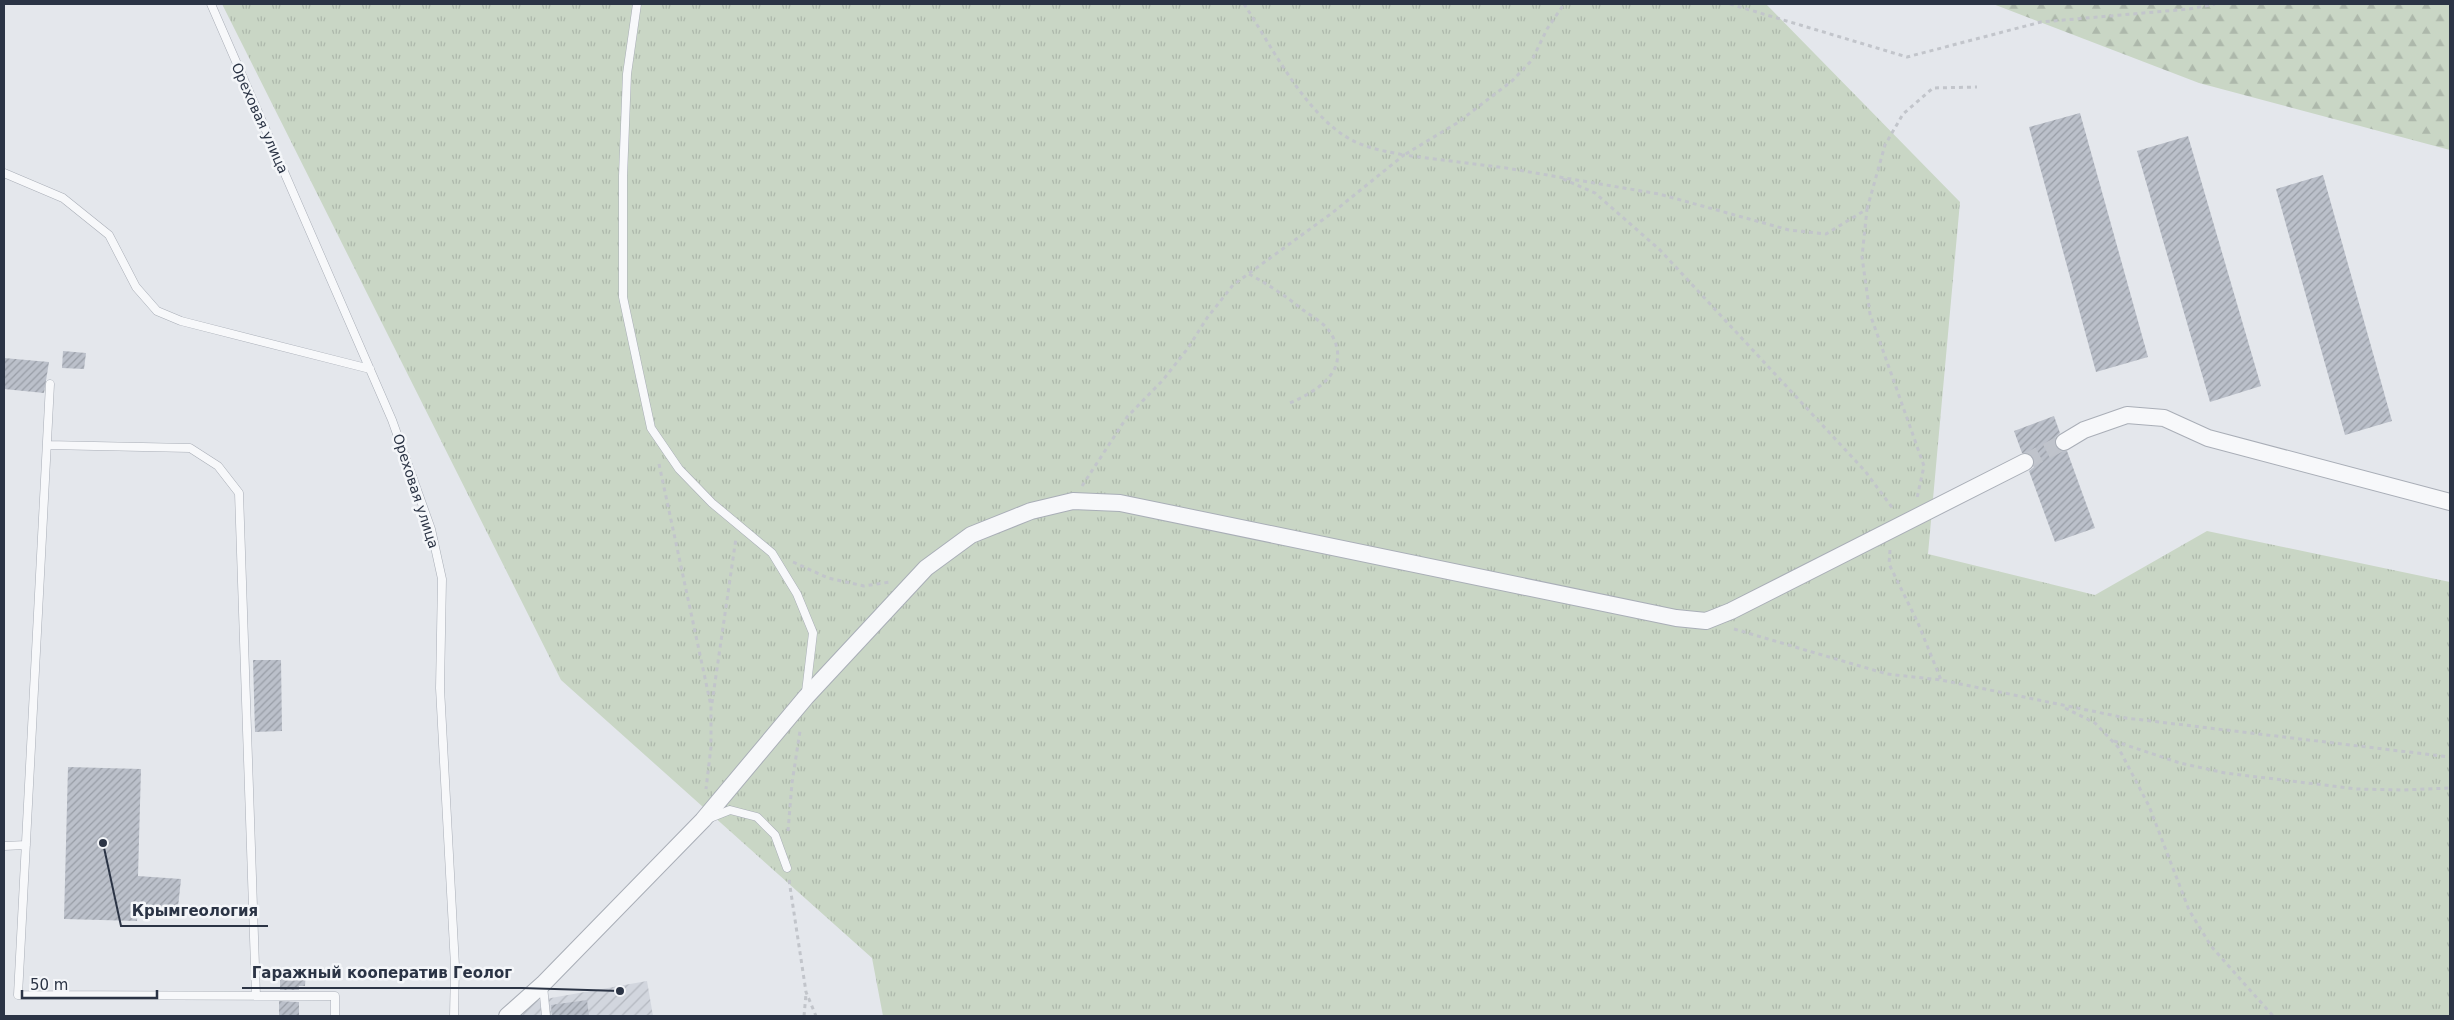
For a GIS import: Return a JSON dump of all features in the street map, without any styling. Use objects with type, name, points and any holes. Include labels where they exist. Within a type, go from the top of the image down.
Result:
[{"type":"street","points":[[2064,442],[2084,430],[2127,415],[2164,418],[2208,438],[2450,502]]},
{"type":"street","points":[[507,1016],[543,984],[703,820],[806,696],[926,568],[971,535],[1031,512],[1072,500],[1120,503],[1676,618],[1706,621],[1731,611],[2026,462]]},
{"type":"lane","name":"Ореховая улица","points":[[210,4],[392,420],[430,529],[442,579],[440,688],[455,966],[454,1016]]},
{"type":"lane","points":[[637,4],[627,74],[623,176],[623,297],[651,428],[679,469],[712,503],[739,523],[772,553],[797,594],[813,633],[806,696]]},
{"type":"lane","points":[[4,173],[63,198],[109,235],[136,287],[157,311],[180,321],[370,369]]},
{"type":"lane","points":[[50,384],[18,995],[335,996],[335,1016]]},
{"type":"lane","points":[[47,445],[190,448],[218,466],[239,493],[256,996]]},
{"type":"lane","points":[[703,820],[730,810],[757,817],[775,835],[787,868]]},
{"type":"lane","points":[[4,846],[26,846]]},
{"type":"lane","points":[[543,984],[546,1016]]},
{"type":"path","points":[[1244,4],[1311,108],[1333,129],[1362,145],[1404,155],[1506,168],[1659,194],[1789,230],[1826,234],[1867,209]]},
{"type":"path","points":[[1072,500],[1127,417],[1163,380],[1233,285],[1332,213],[1404,155],[1457,123],[1512,80],[1532,60],[1547,29],[1564,4]]},
{"type":"path","points":[[1730,4],[1907,57],[2041,22],[2189,9],[2214,4]]},
{"type":"path","points":[[1941,680],[1918,623],[1889,564],[1890,545],[1917,497],[1924,466],[1870,314],[1862,256],[1867,209],[1885,145],[1903,114],[1933,88],[1976,86]]},
{"type":"path","points":[[1558,177],[1594,193],[1660,250],[1865,471],[1903,523]]},
{"type":"path","points":[[1249,274],[1275,288],[1330,330],[1338,350],[1336,367],[1324,384],[1290,403]]},
{"type":"path","points":[[657,457],[711,706]]},
{"type":"path","points":[[706,792],[711,747],[711,706],[739,523]]},
{"type":"path","points":[[772,553],[828,578],[864,586],[898,579]]},
{"type":"path","points":[[1706,621],[1887,674],[1941,680],[2126,718],[2450,757]]},
{"type":"path","points":[[2060,705],[2095,723],[2118,747],[2134,774],[2149,806],[2189,910],[2211,946],[2273,1016]]},
{"type":"path","points":[[2112,741],[2180,763],[2225,773],[2357,788],[2404,790],[2450,788]]},
{"type":"path","points":[[804,1016],[806,992]]},
{"type":"shaded area","points":[[647,981],[653,1016],[521,1016],[534,1001]]},
{"type":"green space","points":[[222,4],[1766,4],[1960,202],[1928,554],[2095,595],[2207,531],[2450,582],[2450,1016],[883,1016],[872,958],[561,680]]},
{"type":"green space","points":[[1993,4],[2450,4],[2450,150],[2199,83]]},
{"type":"building","points":[[2080,113],[2148,357],[2096,372],[2029,127]]},
{"type":"building","points":[[2188,136],[2261,386],[2210,402],[2137,151]]},
{"type":"building","points":[[2323,175],[2392,421],[2345,435],[2276,189]]},
{"type":"building","points":[[63,351],[86,353],[84,369],[62,368]]},
{"type":"building","points":[[4,358],[49,362],[44,393],[4,389]]},
{"type":"building","points":[[2054,416],[2060,433],[2055,438],[2055,447],[2060,451],[2067,451],[2095,528],[2055,542],[2029,471],[2034,467],[2034,458],[2030,453],[2022,453],[2014,431]]},
{"type":"building","points":[[253,660],[281,660],[282,731],[255,732]]},
{"type":"building","points":[[68,767],[141,769],[138,876],[181,879],[178,907],[138,905],[137,921],[64,919]]},
{"type":"building","points":[[280,969],[306,970],[305,986],[299,986],[299,990],[280,990]]},
{"type":"building","points":[[587,1000],[589,1016],[552,1016],[551,1005]]},
{"type":"building","points":[[279,1001],[299,1002],[299,1016],[279,1016]]},
{"type":"tunnel","points":[[2025,462],[2064,442]]},
{"type":"place","name":"Крымгеология","points":[[103,843]]},
{"type":"place","name":"Гаражный кооператив Геолог","points":[[620,991]]}]
